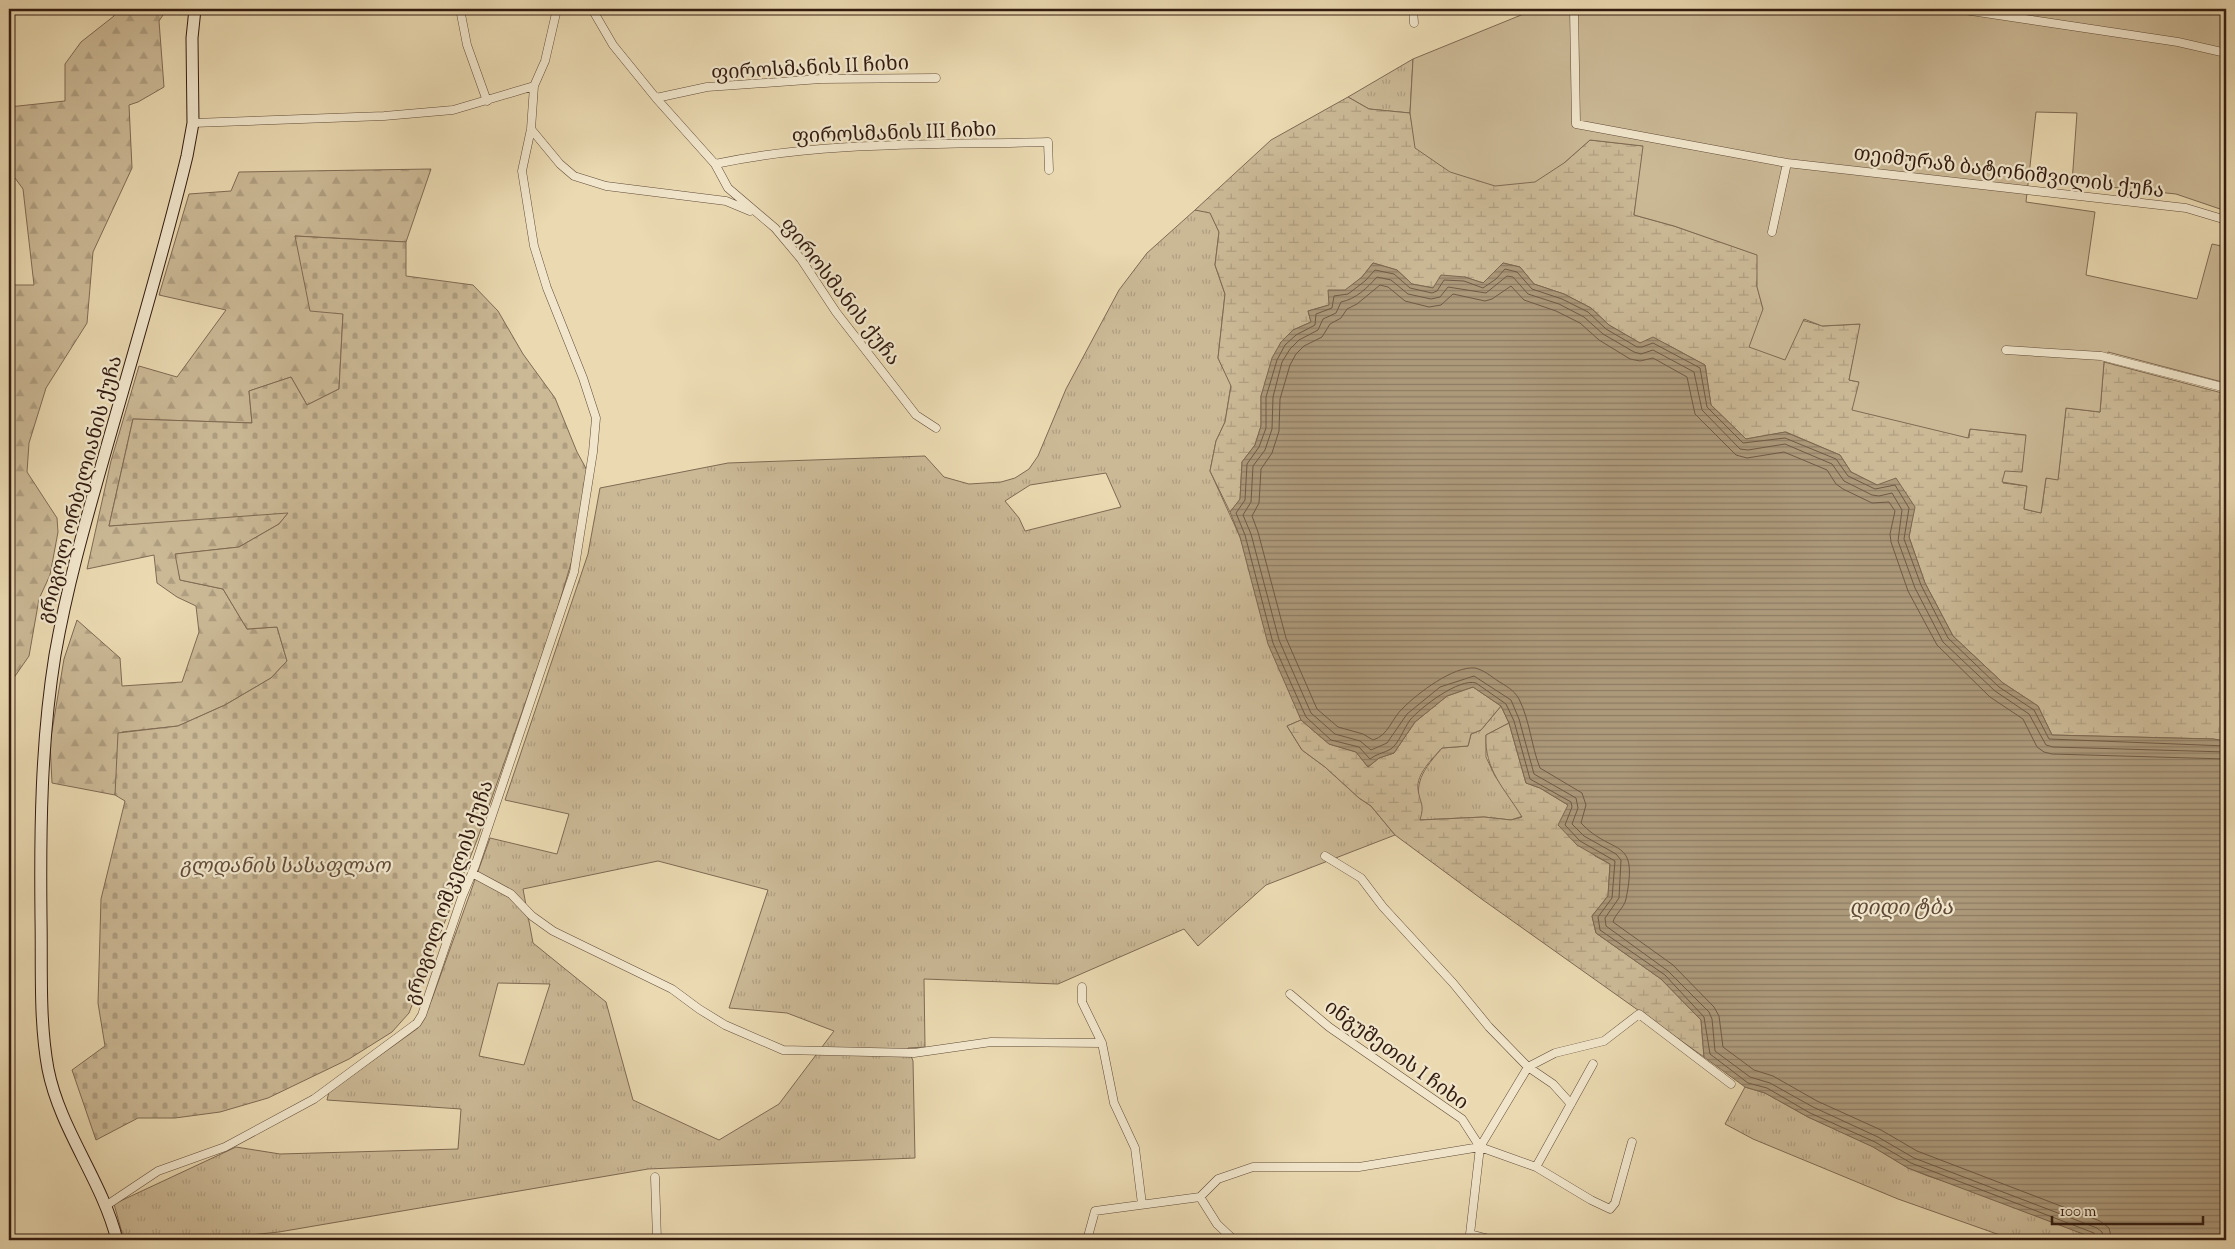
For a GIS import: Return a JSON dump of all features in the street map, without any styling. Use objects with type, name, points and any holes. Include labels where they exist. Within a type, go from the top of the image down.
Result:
[{"type":"main road","name":"გრიგოლ ორბელიანის ქუჩა","points":[[118,1240],[107,1205],[58,1104],[48,1070],[43,1021],[40,828],[45,744],[55,656],[74,561],[175,205],[193,123],[192,38],[195,9]]},
{"type":"street","points":[[460,9],[467,45],[487,101]]},
{"type":"street","name":"გრიგოლ ოშკელის ქუჩა","points":[[107,1205],[158,1171],[225,1147],[314,1099],[417,1024],[422,1015],[574,572],[593,452],[596,418],[583,378],[547,288],[534,246],[522,171],[531,129],[534,86],[545,61],[557,9]]},
{"type":"street","name":"ფიროსმანის ქუჩა","points":[[592,9],[613,45],[656,98],[715,164],[728,188],[756,214],[775,228],[801,259],[836,312],[916,415],[936,428]]},
{"type":"street","points":[[1414,9],[1414,23]]},
{"type":"street","name":"თეიმურაზ ბატონიშვილის ქუჩა","points":[[1574,9],[1576,124],[1787,163],[2176,207],[2226,220]]},
{"type":"street","points":[[1958,9],[2178,42],[2226,53]]},
{"type":"street","name":"ფიროსმანის II ჩიხი","points":[[656,98],[707,87],[821,79],[936,78]]},
{"type":"street","points":[[193,123],[384,116],[453,110],[534,86]]},
{"type":"street","points":[[531,129],[560,164],[574,176],[606,186],[726,200],[756,214]]},
{"type":"street","name":"ფიროსმანის III ჩიხი","points":[[715,164],[762,154],[819,149],[1048,142],[1049,170]]},
{"type":"street","points":[[1772,232],[1787,163]]},
{"type":"street","points":[[2006,350],[2101,356],[2226,388]]},
{"type":"street","points":[[1325,856],[1361,878],[1383,907],[1453,983],[1489,1028],[1528,1067],[1554,1084],[1571,1104]]},
{"type":"street","points":[[472,872],[511,894],[532,916],[553,931],[672,989],[725,1025],[783,1050],[914,1053],[991,1042],[1102,1043]]},
{"type":"street","points":[[1082,987],[1082,1002],[1102,1043],[1114,1103],[1135,1148],[1142,1204]]},
{"type":"street","name":"ინგუშეთის I ჩიხი","points":[[1290,994],[1329,1027],[1462,1119],[1480,1147]]},
{"type":"street","points":[[1492,1240],[1471,1237],[1480,1147],[1528,1067],[1555,1053],[1604,1041],[1639,1014],[1731,1084]]},
{"type":"street","points":[[1536,1167],[1593,1064]]},
{"type":"street","points":[[1087,1240],[1095,1211],[1200,1197],[1218,1179],[1253,1167],[1359,1167],[1480,1147],[1536,1167],[1591,1200],[1610,1208],[1615,1203],[1632,1142]]},
{"type":"street","points":[[655,1177],[657,1240]]},
{"type":"street","points":[[1200,1197],[1217,1224],[1234,1240]]},
{"type":"green space","points":[[114,9],[167,9],[159,21],[164,87],[129,105],[132,168],[93,252],[87,323],[46,388],[29,443],[27,472],[57,518],[58,532],[50,575],[39,599],[29,656],[13,679],[9,679],[9,285],[34,285],[23,189],[15,178],[9,176],[9,107],[65,101],[65,64],[81,42],[114,16]]},
{"type":"green space","points":[[1543,9],[2188,9],[2226,12],[2226,211],[2176,194],[2072,183],[2077,113],[2036,112],[2026,202],[2095,212],[2086,275],[2197,299],[2212,244],[2226,247],[2226,383],[2108,352],[2104,362],[2100,412],[2066,408],[2058,480],[2046,478],[2041,513],[2024,509],[2027,486],[2002,482],[2005,471],[2022,472],[2026,435],[1970,429],[1968,438],[1852,410],[1859,382],[1849,380],[1860,324],[1822,326],[1804,319],[1785,360],[1749,347],[1763,309],[1757,287],[1757,255],[1674,226],[1634,215],[1643,146],[1590,140],[1564,163],[1535,182],[1495,186],[1450,172],[1415,148],[1410,113],[1413,59],[1531,11]]},
{"type":"green space","points":[[1413,59],[1410,113],[1369,109],[1348,97]]},
{"type":"green space","points":[[1348,97],[1369,109],[1410,113],[1416,148],[1564,163],[1590,140],[1644,146],[1634,215],[1674,226],[1758,255],[1757,286],[1763,309],[1823,326],[1861,324],[1849,380],[1859,382],[1969,438],[1970,429],[2027,435],[2022,473],[2003,483],[2027,486],[2024,509],[2041,513],[2046,478],[2058,479],[2066,408],[2100,412],[2104,362],[2226,394],[2226,741],[2213,739],[2052,735],[2038,706],[2003,683],[1953,636],[1925,583],[1909,537],[1914,507],[1851,472],[1840,455],[1786,432],[1746,439],[1711,405],[1705,365],[1666,344],[1640,343],[1609,325],[1591,308],[1564,294],[1534,284],[1520,267],[1503,263],[1483,283],[1465,277],[1434,288],[1412,284],[1397,270],[1373,263],[1362,277],[1329,305],[1308,311],[1311,322],[1293,330],[1281,342],[1261,396],[1261,426],[1255,445],[1242,462],[1240,500],[1230,512],[1210,471],[1216,441],[1225,422],[1231,386],[1218,358],[1225,294],[1215,265],[1219,232],[1210,213],[1195,210],[1271,140]]},
{"type":"green space","points":[[431,169],[406,242],[295,236],[343,313],[339,389],[307,405],[291,377],[249,391],[252,423],[133,419],[109,526],[289,512],[279,524],[239,547],[176,554],[180,580],[223,589],[247,629],[277,627],[287,661],[271,678],[225,705],[178,726],[122,732],[115,795],[52,783],[50,743],[64,659],[77,620],[120,658],[122,686],[182,682],[199,632],[196,606],[177,597],[157,583],[154,555],[87,569],[111,461],[139,366],[177,377],[226,310],[159,295],[189,194],[231,191],[239,172]]},
{"type":"green space","points":[[1195,210],[1210,212],[1219,232],[1215,265],[1225,294],[1218,358],[1231,385],[1225,422],[1216,441],[1210,471],[1240,537],[1301,720],[1287,726],[1302,750],[1371,806],[1395,835],[1266,885],[1198,946],[1184,929],[1058,984],[924,979],[925,1047],[908,1048],[913,1061],[915,1158],[648,1169],[279,1232],[202,1240],[124,1240],[114,1204],[236,1147],[280,1154],[458,1149],[461,1109],[327,1100],[329,1092],[418,1028],[432,999],[490,838],[557,854],[569,814],[505,800],[588,554],[600,488],[728,463],[925,456],[944,477],[969,484],[1001,482],[1015,478],[1029,469],[1038,456],[1066,389],[1119,290],[1147,253]],"holes":[[[1106,473],[1121,507],[1025,531],[1019,518],[1005,501],[1030,485]],[[658,861],[768,890],[729,1008],[787,1013],[834,1031],[779,1104],[719,1140],[633,1100],[606,1002],[533,943],[523,889]],[[498,983],[550,984],[524,1065],[479,1056]]]},
{"type":"green space","name":"გლდანის სასაფლაო","points":[[295,236],[406,242],[406,276],[473,285],[498,311],[523,354],[555,398],[577,452],[588,472],[572,560],[553,624],[477,840],[409,1013],[392,1032],[349,1059],[268,1098],[220,1112],[175,1118],[138,1118],[96,1140],[72,1070],[105,1046],[98,1003],[101,899],[125,801],[115,795],[118,733],[178,726],[225,705],[271,678],[287,661],[277,627],[247,629],[223,589],[180,580],[175,554],[239,547],[279,524],[288,513],[109,526],[133,419],[252,423],[249,391],[291,377],[307,405],[339,389],[343,314],[310,311]]},
{"type":"green space","points":[[1473,687],[1501,706],[1481,730],[1471,734],[1468,746],[1442,748],[1422,772],[1418,783],[1422,807],[1420,820],[1484,817],[1511,820],[1522,817],[1497,779],[1488,759],[1486,747],[1486,735],[1509,723],[1526,783],[1540,788],[1568,805],[1595,856],[1610,864],[1608,896],[1592,916],[1596,933],[1661,979],[1701,1020],[1704,1057],[1395,835],[1371,806],[1302,750],[1287,726],[1301,720],[1329,744],[1356,752],[1368,767],[1379,758],[1394,753],[1415,722],[1447,696]]},
{"type":"green space","points":[[1501,706],[1509,723],[1486,735],[1486,757],[1495,776],[1523,816],[1511,820],[1484,817],[1419,820],[1418,797],[1420,781],[1427,767],[1442,748],[1468,746],[1471,734],[1481,730]]},
{"type":"green space","points":[[1745,1087],[1765,1093],[1808,1117],[1872,1146],[1908,1168],[2099,1240],[2014,1240],[1898,1199],[1753,1139],[1725,1124]]},
{"type":"water","name":"დიდი ტბა","points":[[1373,263],[1397,270],[1412,284],[1433,288],[1441,275],[1465,277],[1483,283],[1503,263],[1520,267],[1534,284],[1564,294],[1591,308],[1609,325],[1640,343],[1653,337],[1705,365],[1711,405],[1746,439],[1785,432],[1840,455],[1851,472],[1877,485],[1896,478],[1915,507],[1909,537],[1925,583],[1953,636],[2003,683],[2038,706],[2052,735],[2213,739],[2226,741],[2226,1240],[2099,1240],[1908,1168],[1873,1147],[1808,1117],[1765,1093],[1745,1087],[1704,1057],[1701,1020],[1661,979],[1596,933],[1592,916],[1608,896],[1610,864],[1577,845],[1558,825],[1568,805],[1540,788],[1526,783],[1509,723],[1501,706],[1473,687],[1447,696],[1415,722],[1394,753],[1379,758],[1368,767],[1356,752],[1329,744],[1301,720],[1268,644],[1240,537],[1230,512],[1240,499],[1242,462],[1255,445],[1261,426],[1261,396],[1272,358],[1281,342],[1293,330],[1311,322],[1308,311],[1329,305],[1328,290],[1345,290],[1362,277]]}]
